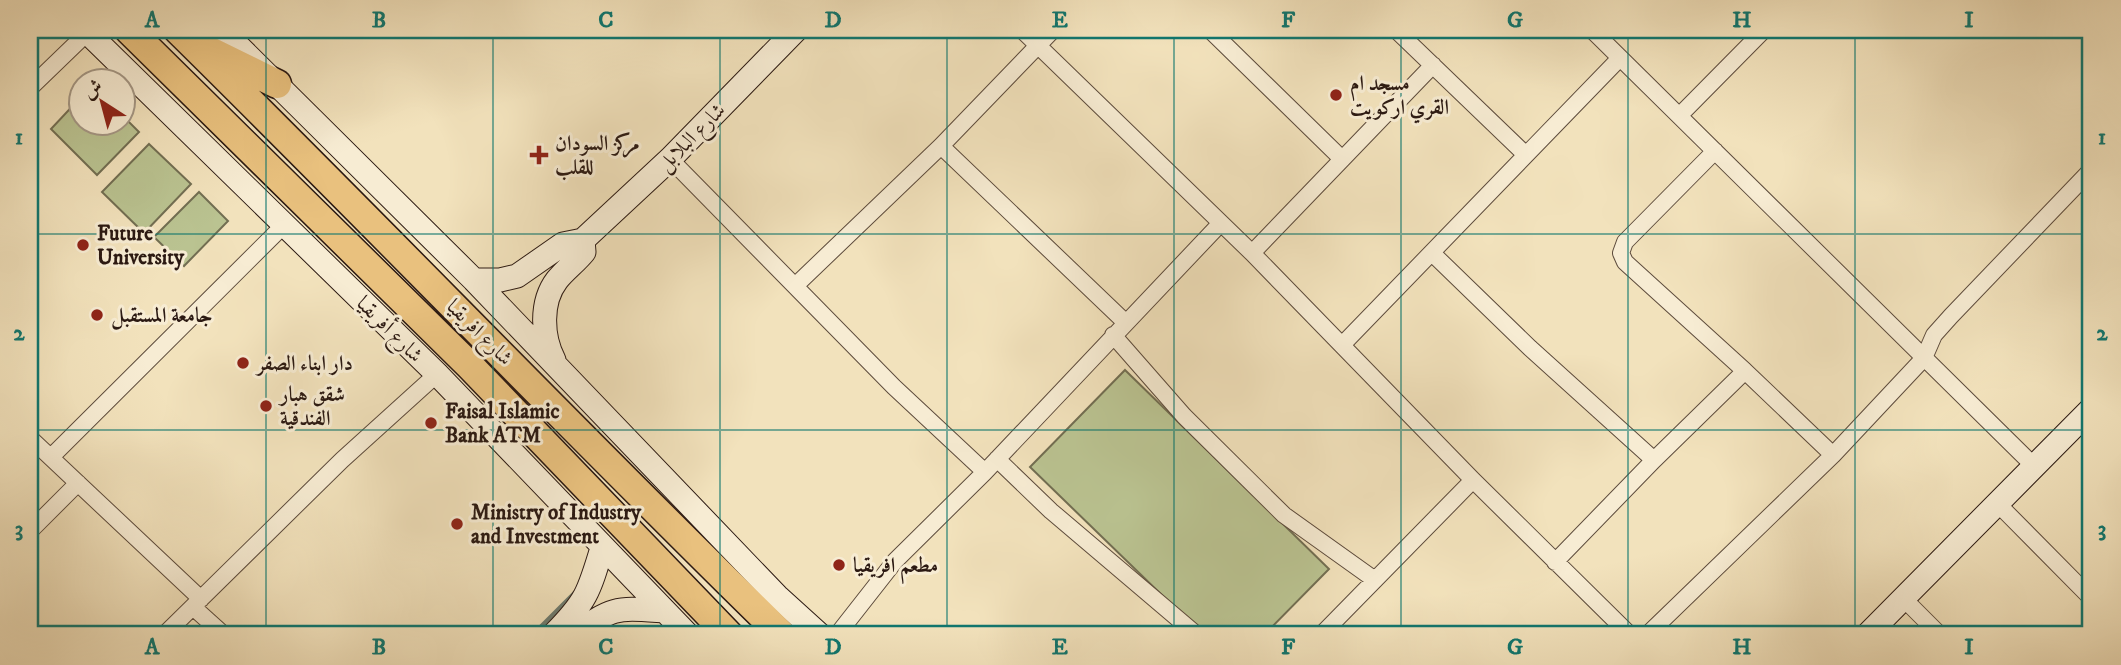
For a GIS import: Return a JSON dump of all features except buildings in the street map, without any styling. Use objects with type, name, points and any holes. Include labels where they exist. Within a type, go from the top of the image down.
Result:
[{"type":"highway","name":"شارع افريقيا","points":[[129,30],[471,367],[729,635]]},
{"type":"highway","name":"شارع افريقيا","points":[[182,34],[669,525],[782,635]]},
{"type":"highway","points":[[182,34],[276,85]]},
{"type":"street","points":[[222,30],[474,280],[777,596],[820,635]]},
{"type":"street","name":"شارع البلابل","points":[[474,280],[500,280],[517,276],[562,244],[583,240],[670,159],[796,30]]},
{"type":"street","points":[[1022,30],[1252,253],[1473,480],[1630,635]]},
{"type":"street","points":[[795,285],[941,146],[1053,30]]},
{"type":"street","points":[[1396,30],[1526,155]]},
{"type":"street","points":[[1592,30],[2034,466]]},
{"type":"street","points":[[1680,116],[1764,30]]},
{"type":"street","points":[[30,88],[87,31]]},
{"type":"street","name":"شارع أفريقيا","points":[[87,31],[436,374],[688,635]]},
{"type":"street","points":[[1217,32],[1342,159]]},
{"type":"street","points":[[1342,345],[1620,58]]},
{"type":"street","points":[[1252,253],[1433,65]]},
{"type":"street","points":[[941,146],[1125,322]]},
{"type":"street","points":[[1715,151],[1625,242],[1621,253],[1625,262],[1833,455]]},
{"type":"street","points":[[670,159],[894,387],[985,472]]},
{"type":"street","points":[[1647,635],[1833,455],[1924,358],[1934,335],[2091,170]]},
{"type":"street","points":[[838,635],[895,561],[985,472],[1220,223]]},
{"type":"street","points":[[51,457],[77,428],[284,225]]},
{"type":"street","name":"شارع البلابل","points":[[557,366],[547,345],[545,312],[556,282],[584,252],[583,240]]},
{"type":"street","points":[[1432,253],[1530,348],[1654,460]]},
{"type":"street","points":[[1113,335],[1184,416],[1284,515],[1376,580]]},
{"type":"street","points":[[1555,562],[1745,371]]},
{"type":"street","points":[[164,635],[342,460],[436,374]]},
{"type":"street","points":[[1867,635],[2091,409]]},
{"type":"street","points":[[30,438],[78,482],[197,603],[224,635]]},
{"type":"street","points":[[997,459],[1051,511],[1197,635]]},
{"type":"street","points":[[1324,634],[1473,480]]},
{"type":"street","points":[[30,531],[78,482]]},
{"type":"street","points":[[1997,503],[2091,598]]},
{"type":"street","points":[[553,635],[586,598],[602,548]]},
{"type":"street","points":[[1904,599],[1940,635]]},
{"type":"street","points":[[574,635],[594,620],[621,608],[665,611]]},
{"type":"green space","points":[[66,113],[66,136],[135,136],[97,175],[51,129]]},
{"type":"green space","points":[[149,144],[191,184],[144,233],[102,192]]},
{"type":"green space","points":[[199,192],[228,221],[184,266],[154,237]]},
{"type":"green space","points":[[1125,370],[1329,569],[1264,635],[1203,635],[1030,467]]},
{"type":"waterway","points":[[533,635],[575,593]]},
{"type":"place","name":"مسجد ام القري اركويت","points":[[1336,95]]},
{"type":"place","name":"مركز السودان للقلب","points":[[539,155]]},
{"type":"place","name":"Future University","points":[[83,245]]},
{"type":"place","name":"جامعة المستقبل","points":[[97,315]]},
{"type":"place","name":"دار ابناء الصفر","points":[[243,363]]},
{"type":"place","name":"شقق هبار الفندقية","points":[[266,406]]},
{"type":"place","name":"Faisal Islamic Bank ATM","points":[[431,423]]},
{"type":"place","name":"Ministry of Industry and Investment","points":[[457,524]]},
{"type":"place","name":"مطعم افريقيا","points":[[839,565]]}]
